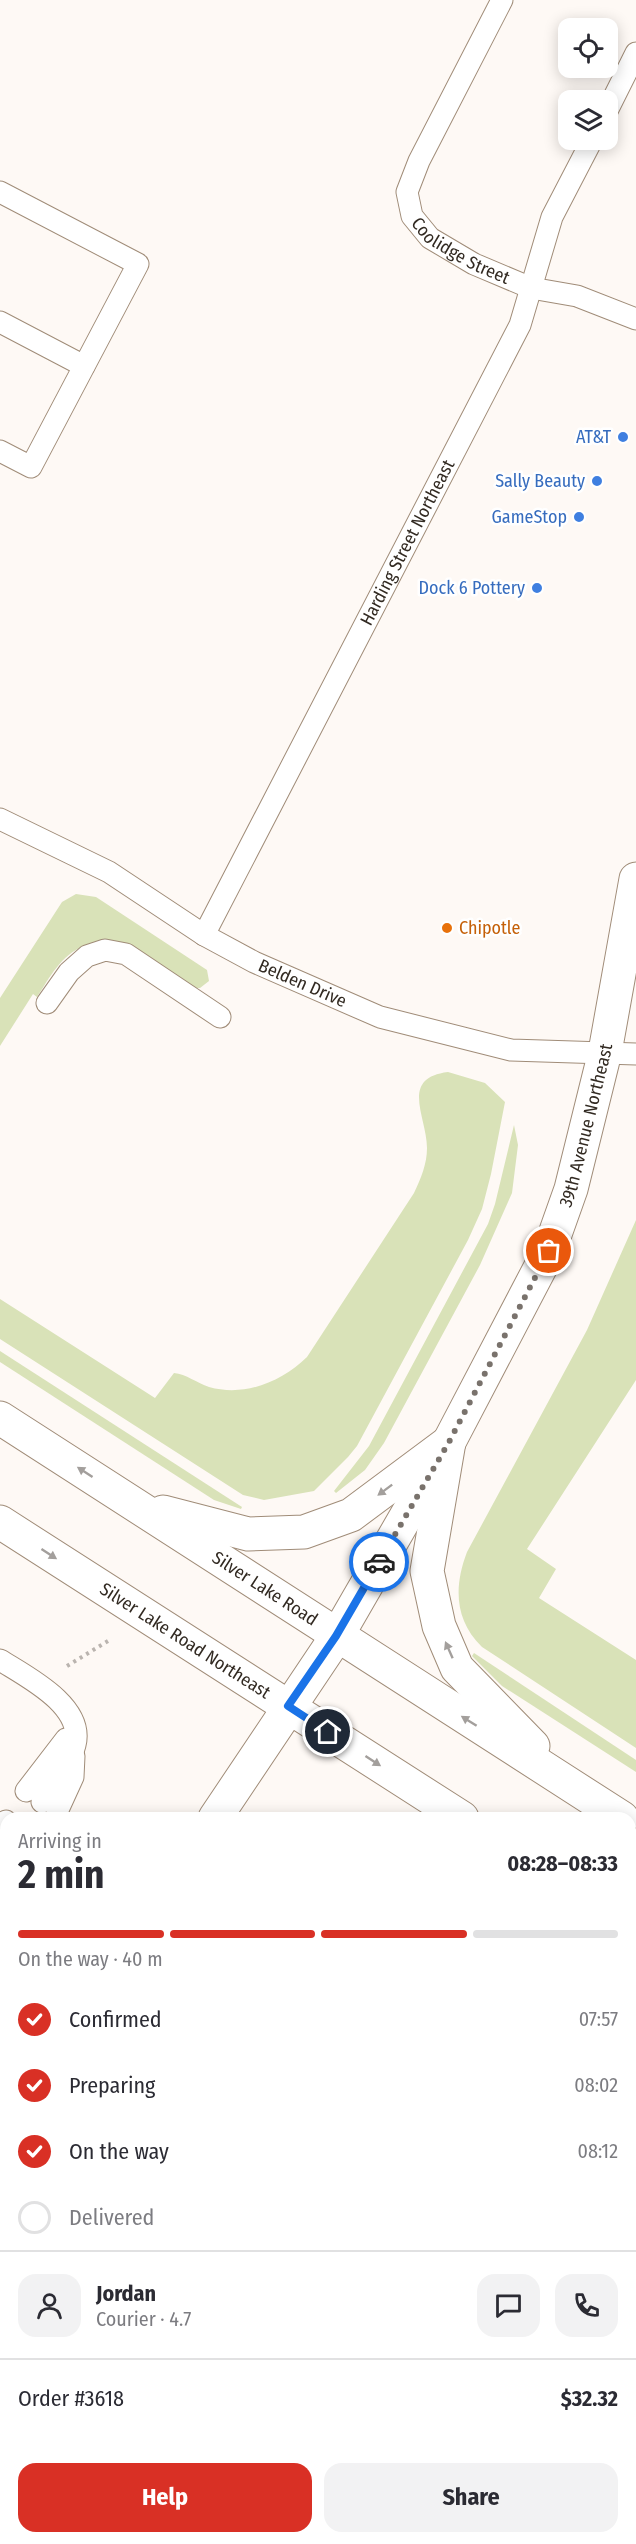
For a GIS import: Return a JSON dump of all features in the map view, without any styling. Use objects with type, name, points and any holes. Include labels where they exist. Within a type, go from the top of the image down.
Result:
[{"type":"main road","name":"39th Avenue Northeast","points":[[219,1812],[336,1636],[449,1442],[549,1251],[621,1053],[636,879]]},
{"type":"main road","name":"Silver Lake Road","points":[[0,1418],[613,1812]]},
{"type":"main road","points":[[134,1504],[248,1534],[304,1532],[351,1515],[449,1442]]},
{"type":"main road","points":[[449,1442],[427,1571],[439,1626],[457,1668],[572,1786]]},
{"type":"main road","name":"Silver Lake Road Northeast","points":[[0,1522],[453,1812]]},
{"type":"lane","name":"Coolidge Street","points":[[502,0],[419,161],[407,192],[412,216],[430,238],[474,264],[531,288],[577,296],[636,319]]},
{"type":"lane","points":[[618,90],[636,53]]},
{"type":"lane","name":"Harding Street Northeast","points":[[204,936],[520,325],[552,217],[587,150]]},
{"type":"lane","points":[[0,192],[138,264],[30,466],[0,451]]},
{"type":"lane","points":[[0,322],[84,366]]},
{"type":"lane","name":"Belden Drive","points":[[0,819],[109,872],[204,936],[254,962],[380,1017],[511,1050],[621,1053]]},
{"type":"lane","points":[[47,1004],[69,972],[87,956],[105,950],[126,954],[220,1017]]},
{"type":"lane","points":[[0,1660],[38,1683],[70,1712],[75,1737],[42,1802]]},
{"type":"path","points":[[38,1683],[108,1641]]},
{"type":"green space","points":[[76,894],[96,897],[207,970],[209,981],[200,988],[193,988],[84,946],[62,961],[37,997],[33,994],[0,1046],[0,998],[62,902]]},
{"type":"green space","points":[[448,1072],[485,1083],[505,1102],[482,1209],[468,1240],[357,1446],[314,1491],[264,1500],[243,1495],[0,1339],[0,1299],[155,1398],[174,1373],[222,1390],[262,1385],[286,1374],[307,1357],[414,1193],[427,1154],[419,1101],[420,1091],[424,1082],[433,1076]]},
{"type":"green space","points":[[514,1125],[518,1145],[512,1193],[480,1265],[384,1443],[365,1470],[336,1493],[334,1491],[369,1446],[488,1224]]},
{"type":"green space","points":[[636,1220],[636,1380],[527,1549],[556,1569],[539,1598],[636,1660],[636,1748],[482,1647],[466,1626],[459,1602],[459,1590],[467,1552],[587,1330]]},
{"type":"green space","points":[[0,1351],[242,1507],[241,1509],[214,1500],[0,1362]]},
{"type":"green space","points":[[474,1653],[636,1760],[636,1772],[502,1686],[472,1656]]},
{"type":"way so far","points":[[379,1562],[449,1442],[549,1251]]},
{"type":"place","name":"AT&T","points":[[623,437]]},
{"type":"place","name":"Sally Beauty","points":[[597,481]]},
{"type":"place","name":"GameStop","points":[[579,517]]},
{"type":"place","name":"Dock 6 Pottery","points":[[537,588]]},
{"type":"place","name":"Chipotle","points":[[447,928]]},
{"type":"route","points":[[328,1732],[288,1706],[336,1636],[379,1562]]}]
